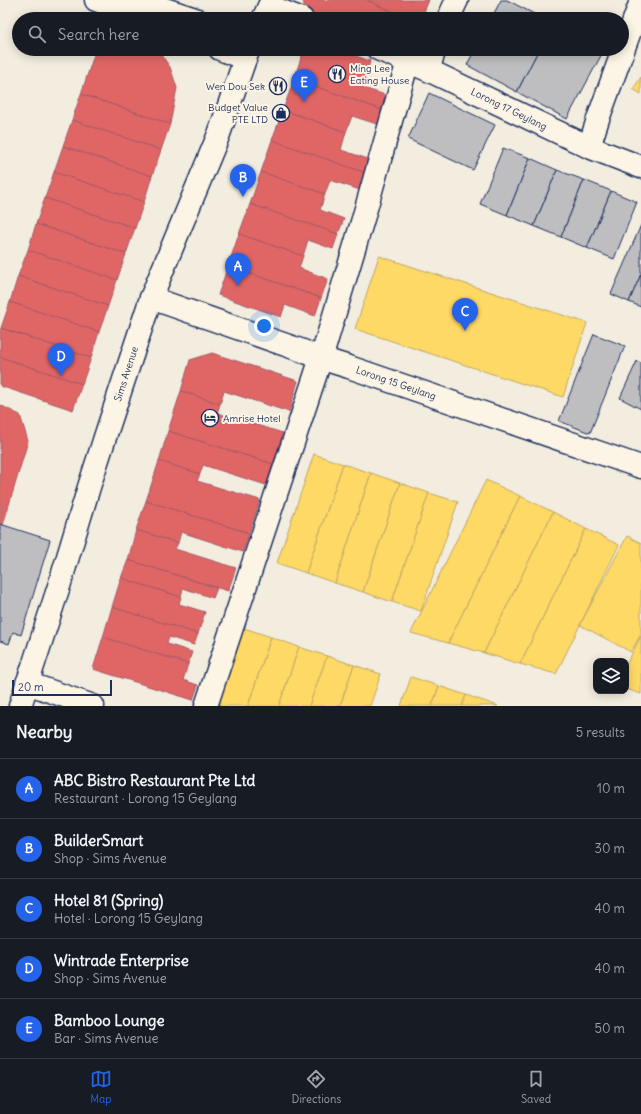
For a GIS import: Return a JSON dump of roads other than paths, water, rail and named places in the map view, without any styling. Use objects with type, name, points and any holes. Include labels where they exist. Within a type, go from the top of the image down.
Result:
[{"type":"street","points":[[96,0],[129,12]]},
{"type":"street","points":[[137,0],[174,12]]},
{"type":"street","points":[[451,12],[457,0]]},
{"type":"street","points":[[629,34],[641,1]]},
{"type":"street","points":[[268,8],[280,12]]},
{"type":"street","name":"Sims Avenue","points":[[20,706],[89,487],[151,298],[219,134],[246,56]]},
{"type":"street","name":"Lorong 17 Geylang","points":[[396,56],[589,147],[641,167]]},
{"type":"street","points":[[428,70],[433,56]]},
{"type":"street","points":[[589,147],[621,56]]},
{"type":"street","points":[[206,706],[320,358],[324,350],[408,61]]},
{"type":"street","name":"Lorong 15 Geylang","points":[[151,298],[320,358],[363,371],[641,467]]},
{"type":"street","points":[[27,683],[93,706]]},
{"type":"place","name":"Ming Lee Eating House","points":[[337,74]]},
{"type":"place","name":"Wen Dou Sek","points":[[278,86]]},
{"type":"place","name":"Bamboo Lounge","points":[[304,102]]},
{"type":"place","name":"Budget Value PTE LTD","points":[[281,113]]},
{"type":"place","name":"BuilderSmart","points":[[243,197]]},
{"type":"place","name":"ABC Bistro Restaurant Pte Ltd","points":[[238,286]]},
{"type":"place","name":"Hotel 81 (Spring)","points":[[465,331]]},
{"type":"place","name":"Wintrade Enterprise","points":[[61,376]]},
{"type":"place","name":"Amrise Hotel","points":[[210,418]]}]
